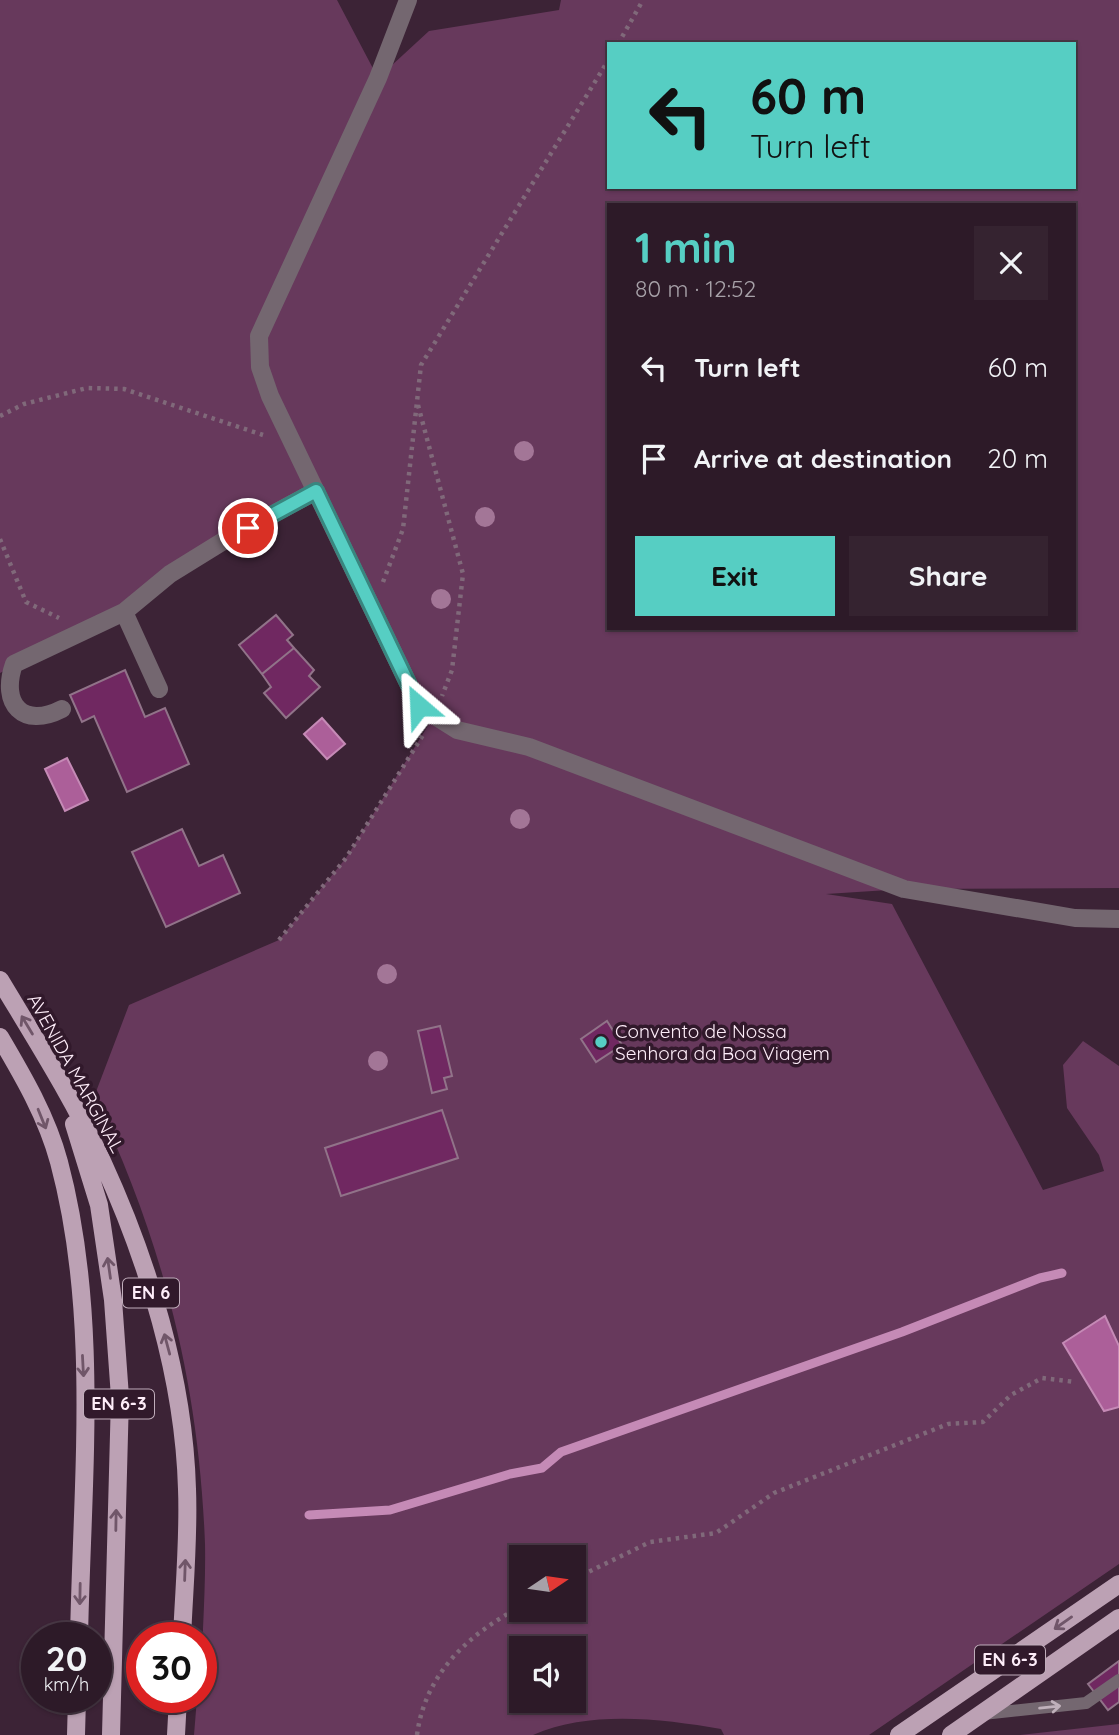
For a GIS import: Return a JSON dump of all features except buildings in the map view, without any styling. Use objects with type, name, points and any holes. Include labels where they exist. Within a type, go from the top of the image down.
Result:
[{"type":"main road","name":"AVENIDA MARGINAL","points":[[0,980],[60,1080],[103,1162],[143,1266],[169,1349],[187,1489],[183,1622]]},
{"type":"main road","points":[[0,1037],[30,1089],[59,1160],[79,1266],[85,1395],[79,1622]]},
{"type":"main road","name":"EN 6-3","points":[[60,1080],[99,1205],[113,1300],[120,1397],[111,1735]]},
{"type":"main road","name":"EN 6-3","points":[[899,1735],[1119,1584]]},
{"type":"main road","name":"EN 6-3","points":[[951,1735],[1119,1618]]},
{"type":"main road","points":[[76,1735],[77,1713]]},
{"type":"main road","points":[[176,1735],[177,1713]]},
{"type":"street","points":[[408,0],[378,78],[259,336],[260,367],[372,611],[419,706],[457,730],[529,747],[904,889],[1075,918],[1119,919]]},
{"type":"street","points":[[62,709],[44,718],[27,718],[14,707],[6,694],[7,677],[14,664],[124,612],[181,567],[316,491]]},
{"type":"street","points":[[124,612],[159,689]]},
{"type":"lane","points":[[982,1714],[1087,1703],[1119,1680]]},
{"type":"path","points":[[619,42],[643,0]]},
{"type":"path","points":[[372,611],[402,529],[421,365],[607,62]]},
{"type":"path","points":[[0,416],[24,404],[87,388],[124,389],[258,432],[298,453]]},
{"type":"path","points":[[0,539],[26,602],[85,631]]},
{"type":"path","points":[[586,1573],[650,1542],[716,1533],[774,1493],[948,1424],[983,1422],[1011,1395],[1042,1378],[1075,1382]]},
{"type":"path","points":[[417,1735],[427,1692],[443,1670],[465,1645],[509,1613]]},
{"type":"shaded area","points":[[0,0],[337,0],[378,78],[429,31],[559,10],[561,0],[1119,0],[1119,888],[904,889],[826,894],[892,904],[1043,1190],[1104,1171],[1099,1155],[1067,1108],[1063,1065],[1083,1041],[1119,1066],[1119,1564],[869,1735],[724,1735],[721,1729],[674,1722],[602,1719],[555,1727],[533,1735],[194,1735],[196,1713],[217,1713],[217,1622],[203,1622],[205,1544],[195,1427],[173,1314],[158,1260],[140,1205],[94,1097],[129,1005],[279,940],[346,858],[434,716],[416,700],[315,492],[85,630],[0,673]]},
{"type":"shaded area","points":[[322,718],[345,744],[327,759],[304,734]]},
{"type":"shaded area","points":[[67,758],[88,800],[65,811],[45,769]]},
{"type":"shaded area","points":[[1105,1316],[1119,1346],[1119,1407],[1104,1411],[1063,1343]]},
{"type":"shaded area","points":[[1119,1724],[1119,1735],[1020,1735]]},
{"type":"waterway","points":[[309,1515],[390,1510],[510,1474],[542,1468],[561,1452],[902,1332],[1040,1278],[1062,1273]]},
{"type":"place","name":"Convento de Nossa Senhora da Boa Viagem","points":[[601,1042]]},
{"type":"route","points":[[248,528],[316,491],[419,706]]}]
